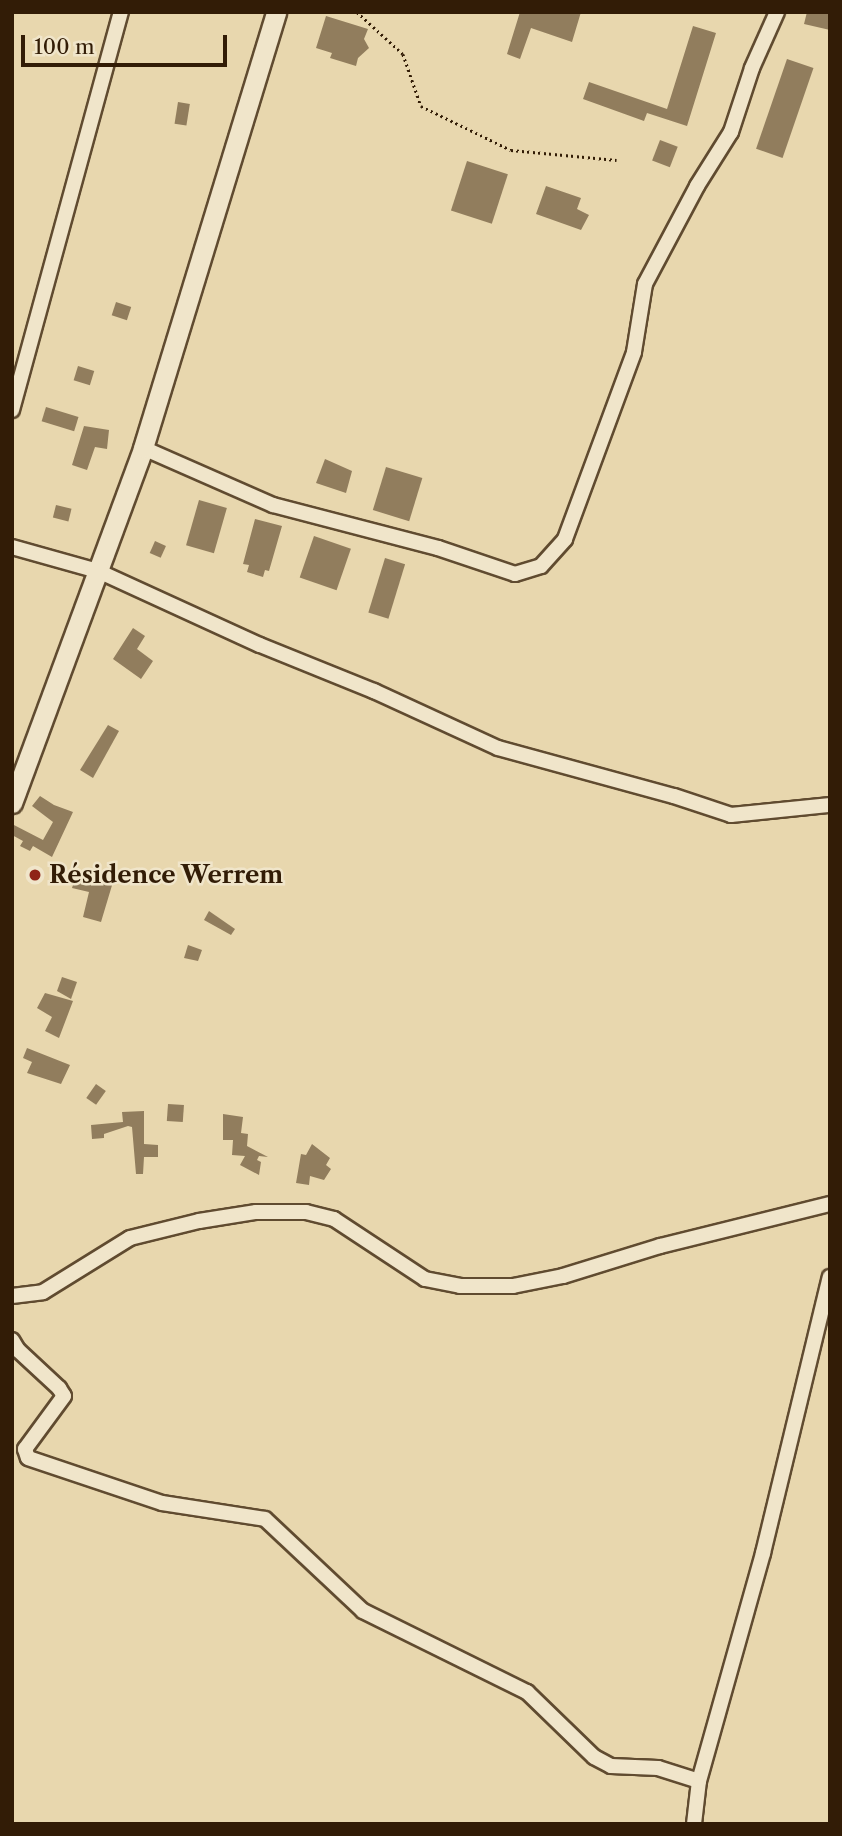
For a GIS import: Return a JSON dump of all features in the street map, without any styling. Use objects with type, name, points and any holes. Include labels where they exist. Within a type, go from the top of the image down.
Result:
[{"type":"street","points":[[12,410],[121,12]]},
{"type":"street","points":[[12,803],[143,448],[276,12]]},
{"type":"street","points":[[143,448],[273,505],[439,548],[515,574],[541,566],[565,539],[625,377],[634,352],[645,284],[697,186],[732,132],[752,68],[777,12]]},
{"type":"street","points":[[12,547],[98,571],[260,645],[374,691],[498,748],[674,796],[731,815],[822,803],[830,805]]},
{"type":"street","points":[[12,1296],[43,1292],[130,1238],[199,1221],[256,1212],[306,1212],[334,1219],[425,1279],[460,1286],[513,1286],[563,1276],[660,1246],[830,1204]]},
{"type":"street","points":[[694,1824],[699,1781],[762,1553],[830,1277]]},
{"type":"street","points":[[12,1340],[18,1350],[64,1396],[25,1449],[28,1458],[162,1503],[265,1519],[363,1611],[527,1692],[594,1757],[611,1766],[658,1768],[699,1781]]},
{"type":"path","points":[[357,12],[402,54],[421,106],[511,149],[617,160]]},
{"type":"building","points":[[520,12],[581,12],[572,42],[531,28],[520,59],[507,54]]},
{"type":"building","points":[[807,12],[830,12],[830,30],[804,24]]},
{"type":"building","points":[[326,16],[368,29],[364,39],[369,48],[358,58],[356,66],[330,58],[332,53],[316,48]]},
{"type":"building","points":[[693,26],[716,33],[687,126],[647,113],[644,121],[583,99],[589,82],[667,109]]},
{"type":"building","points":[[787,59],[813,68],[783,158],[756,149]]},
{"type":"building","points":[[178,102],[190,104],[186,126],[175,124]]},
{"type":"building","points":[[660,140],[678,147],[670,167],[652,161]]},
{"type":"building","points":[[467,161],[508,174],[492,224],[451,210]]},
{"type":"building","points":[[546,186],[581,198],[577,209],[589,215],[581,230],[536,214]]},
{"type":"building","points":[[116,302],[131,307],[127,320],[112,315]]},
{"type":"building","points":[[78,366],[94,371],[90,385],[74,380]]},
{"type":"building","points":[[46,407],[79,417],[74,431],[42,421]]},
{"type":"building","points":[[84,426],[109,430],[107,449],[95,447],[87,470],[72,465]]},
{"type":"building","points":[[325,459],[352,471],[346,493],[316,483]]},
{"type":"building","points":[[386,467],[422,478],[409,521],[373,510]]},
{"type":"building","points":[[199,500],[227,508],[214,553],[186,545]]},
{"type":"building","points":[[56,505],[72,509],[68,521],[53,518]]},
{"type":"building","points":[[255,519],[282,526],[269,571],[265,570],[263,577],[247,572],[249,565],[243,564]]},
{"type":"building","points":[[314,536],[351,549],[337,590],[300,578]]},
{"type":"building","points":[[155,541],[166,546],[161,558],[150,553]]},
{"type":"building","points":[[385,558],[405,564],[388,619],[368,613]]},
{"type":"building","points":[[133,628],[145,636],[137,649],[153,661],[141,679],[113,659]]},
{"type":"building","points":[[108,725],[119,731],[93,778],[80,770]]},
{"type":"building","points":[[40,796],[73,812],[52,857],[33,846],[30,851],[20,846],[23,841],[12,835],[12,824],[43,840],[53,822],[32,806]]},
{"type":"building","points":[[77,872],[113,882],[101,922],[83,917],[89,892],[72,888]]},
{"type":"building","points":[[209,911],[235,929],[231,935],[204,920]]},
{"type":"building","points":[[188,945],[202,950],[198,961],[184,958]]},
{"type":"building","points":[[62,977],[77,982],[71,999],[57,991]]},
{"type":"building","points":[[45,993],[73,1001],[59,1038],[45,1031],[52,1017],[37,1008]]},
{"type":"building","points":[[27,1048],[70,1065],[61,1084],[27,1073],[32,1062],[23,1058]]},
{"type":"building","points":[[96,1084],[106,1091],[96,1105],[86,1098]]},
{"type":"building","points":[[168,1104],[184,1105],[183,1122],[167,1121]]},
{"type":"building","points":[[144,1111],[144,1144],[158,1145],[158,1157],[144,1157],[143,1174],[136,1174],[132,1127],[104,1134],[104,1138],[92,1139],[91,1125],[123,1122],[122,1112]]},
{"type":"building","points":[[223,1114],[243,1117],[241,1133],[248,1134],[247,1146],[268,1157],[259,1156],[257,1160],[261,1162],[259,1175],[240,1165],[245,1156],[232,1155],[233,1140],[223,1140]]},
{"type":"building","points":[[312,1144],[330,1158],[326,1165],[331,1169],[324,1180],[310,1176],[309,1185],[296,1183],[301,1154],[306,1155]]},
{"type":"place","name":"Résidence Werrem","points":[[35,875]]}]
